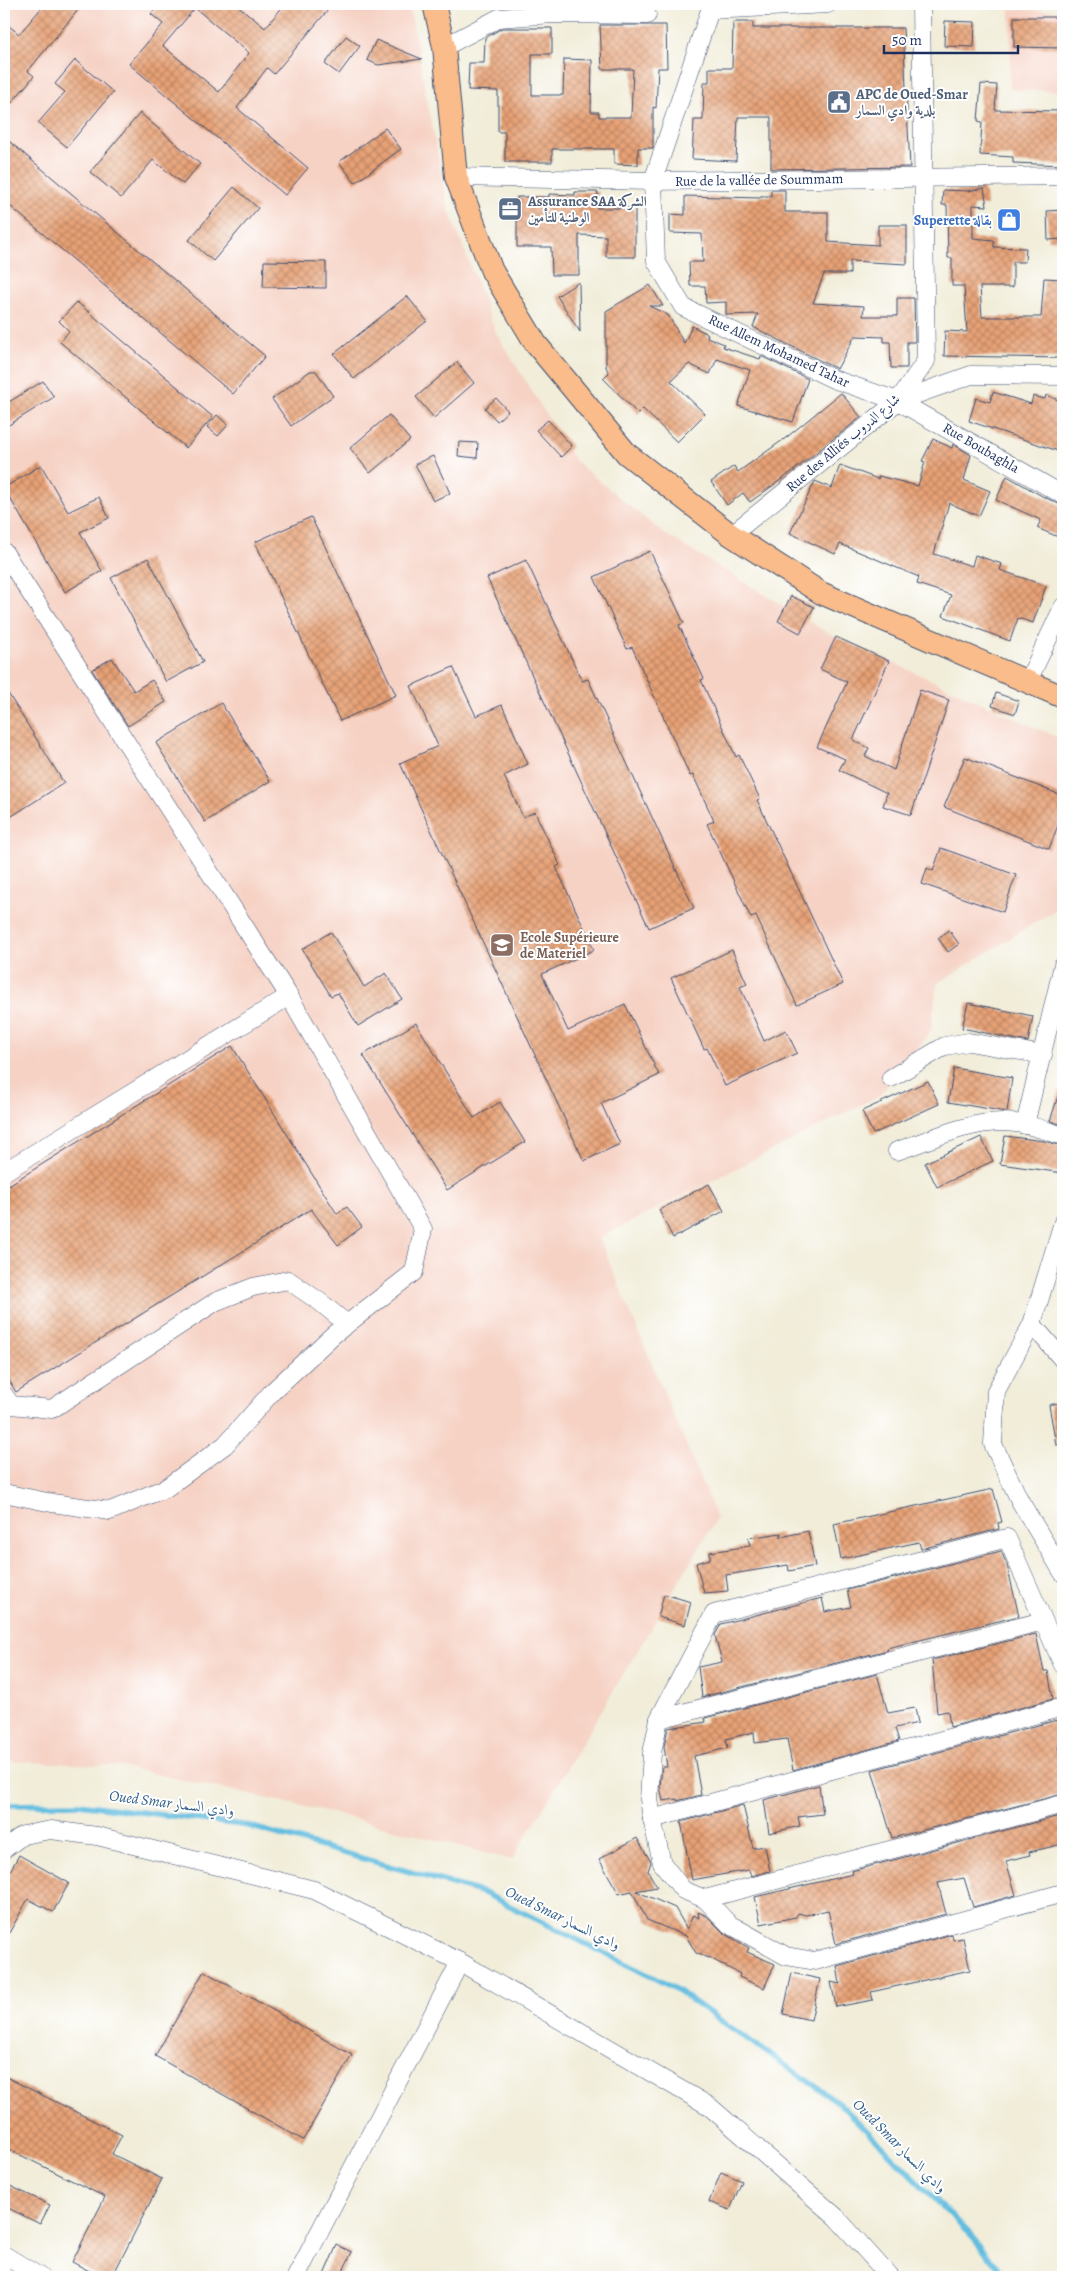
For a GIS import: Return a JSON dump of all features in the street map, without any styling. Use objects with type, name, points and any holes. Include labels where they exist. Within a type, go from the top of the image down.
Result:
[{"type":"main road","points":[[434,4],[444,47],[456,178],[492,271],[536,344],[627,454],[731,535],[821,592],[1063,697]]},
{"type":"street","points":[[653,181],[711,7],[828,4]]},
{"type":"street","name":"Rue des Alliés شارع الدروب","points":[[731,535],[898,401],[926,361],[921,4]]},
{"type":"street","points":[[444,47],[499,18],[555,9],[646,15]]},
{"type":"street","name":"Rue de la vallée de Soummam","points":[[456,178],[653,181],[1063,176]]},
{"type":"street","name":"Rue Allem Mohamed Tahar","points":[[653,181],[656,261],[683,307],[834,379],[898,401]]},
{"type":"street","points":[[898,401],[971,375],[1063,376]]},
{"type":"street","name":"Rue Boubaghla","points":[[898,401],[1063,494]]},
{"type":"street","points":[[4,1493],[110,1511],[166,1488],[225,1445],[272,1392],[347,1324],[414,1272],[423,1230],[289,996],[6,562]]},
{"type":"street","points":[[1028,681],[1063,607]]},
{"type":"street","points":[[1025,1125],[1043,1056],[1063,965]]},
{"type":"street","points":[[4,1172],[289,996]]},
{"type":"street","points":[[892,1078],[946,1046],[969,1042],[1043,1056]]},
{"type":"street","points":[[897,1151],[976,1125],[1002,1122],[1025,1125],[1063,1136]]},
{"type":"street","points":[[1063,1222],[1032,1324],[996,1391],[992,1444],[1020,1501],[1063,1573]]},
{"type":"street","points":[[4,1395],[11,1405],[52,1409],[216,1302],[262,1285],[288,1280],[347,1324]]},
{"type":"street","points":[[1032,1324],[1063,1360]]},
{"type":"street","points":[[1061,1656],[1007,1538],[714,1614],[660,1719],[652,1753],[650,1799],[652,1819],[662,1862],[683,1890],[705,1899],[729,1924],[786,1956],[815,1960],[1063,1893]]},
{"type":"street","points":[[660,1719],[1043,1620]]},
{"type":"street","points":[[652,1819],[1063,1707]]},
{"type":"street","points":[[705,1899],[1063,1804]]},
{"type":"street","points":[[4,1849],[23,1836],[51,1830],[97,1836],[314,1890],[460,1962],[708,2106],[836,2217],[890,2277]]},
{"type":"street","points":[[296,2277],[460,1962]]},
{"type":"street","points":[[4,2255],[40,2277]]},
{"type":"shaded area","name":"Ecole Supérieure de Materiel","points":[[4,4],[409,4],[447,205],[496,333],[575,461],[663,533],[828,633],[1063,740],[1063,905],[937,984],[931,1031],[879,1096],[599,1238],[717,1518],[512,1860],[333,1813],[119,1766],[4,1761]]},
{"type":"shaded area","points":[[1010,9],[1063,11],[1063,91],[1010,90]]},
{"type":"building","points":[[45,4],[83,4],[28,71],[34,76],[4,112],[4,22],[19,34]]},
{"type":"building","points":[[159,4],[236,4],[265,28],[285,4],[333,4],[274,74],[267,68],[237,108],[308,168],[285,195],[129,64],[163,24],[151,14]],"holes":[[[195,8],[249,53],[219,92],[163,46]]]},
{"type":"building","points":[[1014,17],[1063,17],[1063,48],[1014,47]]},
{"type":"building","points":[[945,21],[975,22],[974,47],[944,46]]},
{"type":"building","name":"APC de Oued-Smar بلدية وادي السمار","points":[[733,22],[753,22],[753,28],[903,28],[910,167],[771,169],[771,117],[738,117],[736,161],[692,159],[694,120],[703,120],[704,82],[709,82],[709,68],[732,68]]},
{"type":"building","points":[[600,25],[666,25],[667,68],[658,68],[656,108],[653,107],[653,148],[638,148],[638,165],[614,164],[614,149],[552,149],[552,162],[505,162],[505,132],[498,132],[498,91],[468,90],[469,63],[484,63],[485,38],[502,28],[552,28],[552,54],[532,54],[532,95],[563,95],[564,59],[592,60],[591,112],[599,112],[599,117],[631,117],[633,69],[602,69]]},
{"type":"building","points":[[346,36],[360,46],[339,74],[325,64]]},
{"type":"building","points":[[376,40],[422,59],[378,65],[367,60]]},
{"type":"building","points":[[75,60],[113,92],[67,147],[38,123],[65,92],[55,84]]},
{"type":"building","points":[[981,84],[997,85],[995,110],[1063,111],[1063,165],[1013,163],[1013,157],[980,155],[982,122],[978,121]]},
{"type":"building","points":[[140,113],[200,164],[183,184],[153,160],[121,198],[90,172]]},
{"type":"building","points":[[385,128],[401,149],[355,183],[339,162]]},
{"type":"building","points":[[4,137],[265,356],[233,394],[4,201]]},
{"type":"building","points":[[234,187],[258,208],[213,261],[189,240]]},
{"type":"building","points":[[984,188],[987,206],[973,205],[973,238],[994,240],[994,247],[1026,248],[1025,262],[1013,262],[1013,287],[980,287],[982,317],[1041,317],[1044,278],[1063,279],[1063,358],[944,356],[945,331],[967,332],[964,286],[952,286],[952,258],[948,258],[947,205],[942,205],[943,190],[968,191]]},
{"type":"building","points":[[771,190],[785,190],[785,212],[828,212],[828,242],[878,245],[878,225],[907,225],[907,264],[850,261],[850,274],[824,274],[813,303],[864,306],[863,316],[897,316],[897,298],[914,298],[915,342],[907,342],[907,368],[891,368],[890,342],[884,342],[884,337],[855,336],[837,369],[753,327],[758,314],[726,315],[726,302],[706,303],[705,286],[690,286],[689,262],[703,262],[702,234],[670,233],[670,214],[685,215],[685,196],[760,198],[760,196],[771,196]]},
{"type":"building","points":[[575,192],[598,192],[597,208],[635,208],[635,257],[606,257],[606,236],[579,235],[579,275],[552,275],[551,247],[517,247],[517,197],[549,197],[549,194],[575,195]]},
{"type":"building","points":[[1063,210],[1063,239],[1048,240],[1047,211]]},
{"type":"building","points":[[264,261],[326,262],[326,288],[263,287]]},
{"type":"building","points":[[579,282],[580,332],[557,296]]},
{"type":"building","points":[[650,285],[663,306],[649,306],[668,315],[684,343],[692,326],[708,334],[707,337],[724,344],[723,347],[760,359],[761,356],[808,379],[793,422],[738,406],[750,370],[717,359],[710,374],[689,364],[671,381],[705,414],[677,442],[643,409],[638,414],[603,378],[609,373],[606,367],[606,311]]},
{"type":"building","points":[[407,296],[427,321],[354,379],[334,354]]},
{"type":"building","points":[[77,302],[213,417],[186,448],[60,342],[69,331],[59,321]]},
{"type":"building","points":[[457,362],[474,383],[434,418],[416,397]]},
{"type":"building","points":[[310,371],[316,371],[333,396],[291,426],[272,399]]},
{"type":"building","points":[[43,381],[54,397],[4,428],[4,405]]},
{"type":"building","points":[[993,392],[1031,404],[1033,396],[1045,399],[1046,395],[1063,402],[1063,439],[1058,451],[969,421],[976,398],[990,402]]},
{"type":"building","points":[[841,393],[861,417],[793,471],[750,502],[743,493],[727,505],[711,482],[734,466],[738,472],[787,437]]},
{"type":"building","points":[[496,398],[508,411],[497,421],[485,408]]},
{"type":"building","points":[[217,415],[228,425],[218,436],[207,427]]},
{"type":"building","points":[[389,415],[410,440],[370,473],[350,448]]},
{"type":"building","points":[[548,420],[572,446],[561,457],[536,430]]},
{"type":"building","points":[[933,439],[952,448],[953,444],[971,455],[964,480],[990,491],[979,516],[949,503],[934,554],[972,566],[975,555],[1002,564],[1000,570],[1046,586],[1033,623],[1018,618],[1010,641],[943,616],[951,595],[917,584],[919,577],[840,544],[835,554],[790,533],[815,481],[832,488],[840,465],[878,479],[879,476],[918,486],[925,462],[922,461]]},
{"type":"building","points":[[459,442],[478,443],[477,458],[458,456]]},
{"type":"building","points":[[433,456],[450,493],[433,501],[415,464]]},
{"type":"building","points":[[41,465],[68,512],[99,497],[109,518],[80,532],[102,571],[65,592],[4,488]]},
{"type":"building","points":[[1007,476],[1063,506],[1063,539],[1037,528],[1041,520],[996,500]]},
{"type":"building","points":[[311,517],[396,695],[340,721],[255,542]]},
{"type":"building","points":[[650,551],[684,623],[679,625],[704,679],[701,680],[736,757],[739,755],[760,799],[757,800],[843,984],[797,1005],[756,916],[751,918],[707,824],[714,821],[693,775],[690,776],[632,647],[627,649],[594,577]]},
{"type":"building","points":[[148,558],[203,662],[166,682],[111,578]]},
{"type":"building","points":[[526,560],[582,681],[588,679],[694,908],[649,928],[487,578]]},
{"type":"building","points":[[791,596],[814,607],[800,633],[778,621]]},
{"type":"building","points":[[836,637],[889,661],[853,740],[869,748],[865,756],[894,770],[920,690],[949,700],[911,815],[883,806],[887,793],[839,770],[845,759],[817,747],[847,682],[820,669]]},
{"type":"building","points":[[112,658],[134,691],[152,680],[166,702],[128,726],[92,670]]},
{"type":"building","points":[[453,667],[476,716],[502,705],[528,764],[504,776],[523,817],[535,812],[560,865],[556,867],[594,950],[542,974],[568,1031],[625,1004],[659,1075],[601,1103],[620,1144],[584,1161],[400,763],[438,746],[411,686]]},
{"type":"building","points":[[4,687],[64,783],[4,821]]},
{"type":"building","points":[[996,693],[1019,701],[1015,714],[992,706]]},
{"type":"building","points":[[221,703],[270,781],[205,822],[156,743]]},
{"type":"building","points":[[965,757],[1063,796],[1063,812],[1049,849],[944,807]]},
{"type":"building","points":[[941,848],[1016,875],[1003,912],[922,884],[927,868],[933,871]]},
{"type":"building","points":[[949,930],[959,944],[948,952],[938,938]]},
{"type":"building","points":[[331,932],[364,987],[386,973],[402,999],[358,1026],[338,993],[331,996],[302,949]]},
{"type":"building","points":[[732,950],[747,984],[740,987],[764,1041],[786,1030],[797,1053],[725,1086],[707,1048],[704,1049],[671,978]]},
{"type":"building","points":[[968,1003],[1033,1016],[1028,1042],[962,1028]]},
{"type":"building","points":[[416,1023],[474,1118],[500,1102],[525,1142],[447,1190],[363,1055]]},
{"type":"building","points":[[232,1046],[337,1214],[347,1207],[362,1227],[338,1245],[311,1209],[16,1392],[4,1372],[4,1188]]},
{"type":"building","points":[[954,1068],[1012,1078],[1007,1112],[948,1102]]},
{"type":"building","points":[[928,1081],[939,1104],[873,1134],[862,1111]]},
{"type":"building","points":[[1060,1090],[1063,1090],[1063,1125],[1050,1121]]},
{"type":"building","points":[[1005,1136],[1044,1141],[1063,1146],[1063,1173],[1000,1164]]},
{"type":"building","points":[[981,1137],[993,1161],[937,1187],[925,1163]]},
{"type":"building","points":[[709,1184],[724,1211],[673,1238],[659,1210]]},
{"type":"building","points":[[1063,1402],[1063,1444],[1056,1445],[1049,1405]]},
{"type":"building","points":[[993,1489],[1002,1522],[998,1523],[999,1529],[921,1549],[919,1542],[841,1559],[834,1524]]},
{"type":"building","points":[[808,1531],[815,1566],[789,1571],[788,1565],[726,1575],[728,1591],[704,1593],[696,1563],[710,1559],[710,1552],[750,1546],[748,1538],[781,1533],[781,1537]]},
{"type":"building","points":[[1001,1551],[1007,1565],[1019,1616],[887,1648],[888,1650],[702,1697],[698,1667],[722,1662],[715,1635],[721,1624],[822,1598],[825,1612],[851,1607],[847,1590]]},
{"type":"building","points":[[664,1594],[691,1602],[685,1625],[658,1617]]},
{"type":"building","points":[[1036,1634],[1044,1671],[1048,1671],[1053,1699],[950,1727],[948,1711],[937,1713],[932,1660]]},
{"type":"building","points":[[877,1674],[888,1713],[915,1708],[918,1723],[895,1728],[899,1741],[793,1770],[787,1739],[755,1743],[754,1732],[726,1739],[728,1748],[694,1756],[701,1795],[677,1801],[677,1799],[663,1801],[660,1787],[662,1767],[667,1767],[664,1746],[668,1728],[706,1722],[705,1718]]},
{"type":"building","points":[[1057,1720],[1063,1720],[1063,1746],[1058,1747],[1063,1769],[1063,1794],[892,1838],[872,1770]]},
{"type":"building","points":[[819,1785],[823,1814],[798,1817],[800,1826],[769,1833],[764,1800]]},
{"type":"building","points":[[743,1805],[753,1848],[765,1846],[770,1871],[751,1876],[749,1870],[692,1880],[681,1822]]},
{"type":"building","points":[[1063,1815],[1063,1844],[1029,1852],[1030,1855],[1006,1861],[1016,1895],[973,1907],[964,1878],[938,1883],[946,1914],[836,1944],[828,1910],[806,1915],[798,1913],[796,1917],[761,1924],[755,1897],[853,1874],[852,1871]]},
{"type":"building","points":[[637,1838],[651,1862],[648,1871],[657,1887],[636,1891],[675,1908],[687,1929],[693,1915],[699,1918],[698,1912],[707,1916],[724,1933],[749,1948],[747,1952],[775,1964],[764,1988],[739,1977],[740,1974],[708,1957],[696,1953],[686,1936],[647,1920],[632,1891],[619,1894],[599,1859]]},
{"type":"building","points":[[19,1855],[69,1883],[53,1912],[28,1899],[4,1942],[4,1882]]},
{"type":"building","points":[[952,1934],[953,1940],[963,1938],[970,1970],[871,1992],[873,2000],[836,2007],[831,1982],[840,1984],[837,1966]]},
{"type":"building","points":[[204,1971],[352,2055],[303,2140],[155,2056]]},
{"type":"building","points":[[792,1973],[820,1979],[811,2020],[783,2014]]},
{"type":"building","points":[[4,2076],[122,2135],[112,2154],[162,2179],[112,2277],[101,2277],[72,2262],[105,2197],[4,2147]]},
{"type":"building","points":[[721,2172],[742,2181],[730,2210],[709,2202]]},
{"type":"building","points":[[4,2183],[50,2205],[40,2224],[4,2206]]},
{"type":"building","points":[[337,2245],[352,2252],[340,2277],[323,2277]]},
{"type":"waterway","name":"Oued Smar وادي السمار","points":[[4,1805],[79,1804],[249,1826],[484,1893],[674,1988],[838,2102],[973,2237],[1005,2277]]},
{"type":"place","name":"APC de Oued-Smar بلدية وادي السمار","points":[[839,102]]},
{"type":"place","name":"Assurance SAA الشركة الوطنية للتأمين","points":[[510,209]]},
{"type":"place","name":"Superette بقالة","points":[[1009,220]]},
{"type":"place","name":"Ecole Supérieure de Materiel","points":[[502,945]]}]
